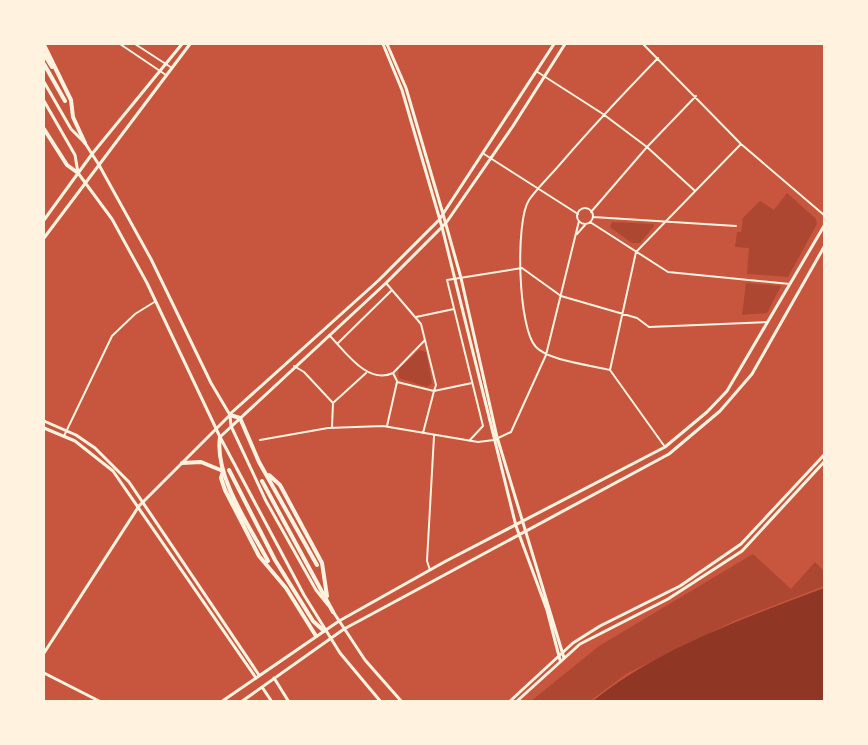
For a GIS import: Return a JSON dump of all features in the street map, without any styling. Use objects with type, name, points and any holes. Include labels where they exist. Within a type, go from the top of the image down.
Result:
[{"type":"highway","points":[[44,45],[71,100],[73,117],[85,143]]},
{"type":"highway","points":[[44,54],[55,70]]},
{"type":"highway","points":[[44,64],[65,101]]},
{"type":"highway","points":[[44,130],[67,165],[78,173]]},
{"type":"highway","points":[[230,415],[240,418],[266,473],[316,565]]},
{"type":"highway","points":[[220,437],[219,460],[223,471],[268,561]]},
{"type":"highway","points":[[182,463],[201,462],[223,471]]},
{"type":"highway","points":[[229,470],[275,560],[313,621],[324,631]]},
{"type":"highway","points":[[223,471],[221,478],[225,490],[259,556],[286,588],[316,636]]},
{"type":"highway","points":[[266,473],[280,485],[322,563],[328,602]]},
{"type":"highway","points":[[262,481],[333,612]]},
{"type":"main road","points":[[44,220],[92,154],[182,44]]},
{"type":"main road","points":[[44,236],[190,44]]},
{"type":"main road","points":[[382,44],[402,90],[439,220],[459,278]]},
{"type":"main road","points":[[387,44],[406,88],[446,223],[516,525],[562,659]]},
{"type":"main road","points":[[44,653],[139,507],[216,428],[355,303],[439,220],[554,44]]},
{"type":"main road","points":[[220,437],[386,283],[446,223],[565,44]]},
{"type":"main road","points":[[44,82],[71,129],[85,143],[99,165],[151,259],[211,383],[230,415],[231,426],[266,501],[316,591],[365,660],[402,702]]},
{"type":"main road","points":[[44,101],[75,155],[78,173],[86,180],[112,219],[156,301],[220,437],[324,631],[381,702]]},
{"type":"main road","points":[[221,702],[339,621],[665,447],[707,412],[727,391],[825,226]]},
{"type":"main road","points":[[242,702],[344,629],[669,454],[720,411],[752,374],[825,247]]},
{"type":"main road","points":[[44,421],[76,435],[113,463],[258,677]]},
{"type":"main road","points":[[44,428],[64,436],[100,459],[113,471],[258,677]]},
{"type":"main road","points":[[495,438],[563,651],[562,659]]},
{"type":"main road","points":[[509,702],[563,651],[600,626],[680,586],[741,544],[825,455]]},
{"type":"main road","points":[[516,702],[580,644],[668,600],[742,551],[825,462]]},
{"type":"main road","points":[[44,673],[100,702]]},
{"type":"main road","points":[[274,677],[290,702]]},
{"type":"main road","points":[[262,687],[272,702]]},
{"type":"street","points":[[120,44],[166,75]]},
{"type":"street","points":[[135,44],[172,68]]},
{"type":"street","points":[[643,44],[741,144],[825,215]]},
{"type":"street","points":[[658,58],[603,114],[539,189],[524,211],[522,268],[524,318],[536,347],[546,355],[610,370],[665,447]]},
{"type":"street","points":[[536,71],[603,114],[647,147],[694,190]]},
{"type":"street","points":[[591,212],[647,147],[696,96]]},
{"type":"street","points":[[610,370],[636,252],[741,144]]},
{"type":"street","points":[[260,440],[332,428],[387,426],[469,441],[495,438],[511,432],[546,355],[579,221],[578,214],[484,154]]},
{"type":"street","points":[[576,237],[593,217],[591,212],[583,209],[578,214]]},
{"type":"street","points":[[593,217],[736,226]]},
{"type":"street","points":[[579,221],[586,224]]},
{"type":"street","points":[[591,222],[668,272],[790,284]]},
{"type":"street","points":[[469,441],[483,426],[447,280],[522,268],[561,296],[637,318],[649,327],[768,322]]},
{"type":"street","points":[[386,283],[421,324],[425,340],[436,385],[423,433]]},
{"type":"street","points":[[338,343],[392,291]]},
{"type":"street","points":[[64,436],[112,336],[135,314],[156,301]]},
{"type":"street","points":[[356,309],[365,317]]},
{"type":"street","points":[[415,317],[454,309]]},
{"type":"street","points":[[329,335],[366,373],[388,376],[425,340]]},
{"type":"street","points":[[294,366],[304,372],[333,403],[332,428]]},
{"type":"street","points":[[333,403],[366,373]]},
{"type":"street","points":[[387,426],[398,382],[393,373]]},
{"type":"street","points":[[398,382],[434,391],[472,383]]},
{"type":"street","points":[[430,571],[426,561],[434,436]]},
{"type":"shaded area","points":[[787,193],[816,219],[817,224],[788,277],[747,274],[749,248],[735,247],[737,232],[741,232],[743,218],[760,201],[774,210]]},
{"type":"shaded area","points":[[612,222],[653,224],[654,226],[640,243],[632,243],[610,227]]},
{"type":"shaded area","points":[[746,283],[781,286],[767,313],[742,315]]},
{"type":"shaded area","points":[[419,350],[426,352],[432,383],[427,387],[399,378],[398,370]]},
{"type":"shaded area","points":[[753,554],[791,589],[815,562],[824,571],[824,586],[734,621],[626,674],[590,701],[531,701],[599,646]]},
{"type":"shaded area","points":[[824,588],[824,701],[593,701],[618,682],[674,650],[734,623]]}]
